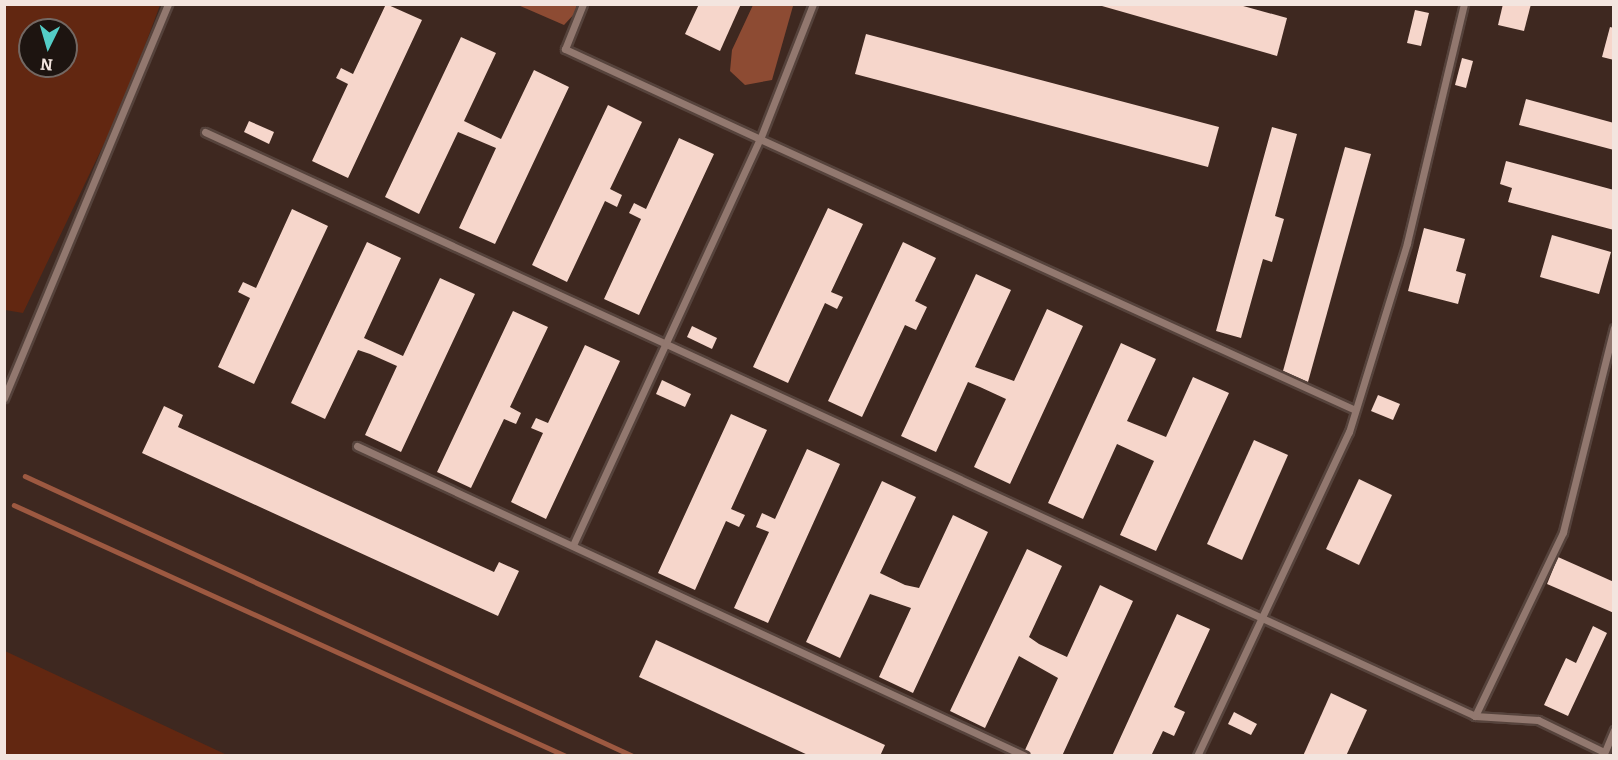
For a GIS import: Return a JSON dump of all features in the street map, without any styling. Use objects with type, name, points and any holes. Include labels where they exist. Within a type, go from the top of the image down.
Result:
[{"type":"lane","points":[[4,398],[168,4]]},
{"type":"lane","points":[[583,4],[565,49],[1353,409]]},
{"type":"lane","points":[[573,545],[663,342],[760,139],[813,4]]},
{"type":"lane","points":[[1197,756],[1323,497],[1407,243],[1464,4]]},
{"type":"lane","points":[[205,132],[1475,716],[1538,720],[1603,754],[1614,730]]},
{"type":"lane","points":[[1475,716],[1563,532],[1614,327]]},
{"type":"lane","points":[[357,446],[1025,756]]},
{"type":"shaded area","points":[[4,5],[160,5],[124,102],[23,313],[5,310]]},
{"type":"shaded area","points":[[518,5],[576,5],[577,11],[564,25]]},
{"type":"shaded area","points":[[753,5],[793,6],[772,80],[745,85],[730,71],[732,50]]},
{"type":"shaded area","points":[[5,651],[227,755],[5,755]]},
{"type":"building","points":[[386,4],[422,20],[348,178],[312,161],[348,84],[336,78],[341,68],[353,74]]},
{"type":"building","points":[[699,4],[741,4],[720,51],[685,34]]},
{"type":"building","points":[[1095,4],[1236,4],[1287,18],[1277,56]]},
{"type":"building","points":[[1503,4],[1531,4],[1524,31],[1498,25]]},
{"type":"building","points":[[1415,10],[1429,13],[1421,46],[1407,43]]},
{"type":"building","points":[[1610,27],[1614,28],[1614,60],[1602,57]]},
{"type":"building","points":[[866,34],[1219,127],[1208,167],[855,74]]},
{"type":"building","points":[[461,37],[496,53],[464,121],[501,139],[534,70],[569,87],[495,244],[459,228],[496,148],[458,132],[419,214],[385,197]]},
{"type":"building","points":[[1462,58],[1473,61],[1466,88],[1455,85]]},
{"type":"building","points":[[1526,99],[1614,123],[1614,150],[1519,125]]},
{"type":"building","points":[[608,105],[642,122],[610,189],[622,195],[617,207],[605,201],[567,282],[532,265]]},
{"type":"building","points":[[249,121],[274,132],[269,144],[244,132]]},
{"type":"building","points":[[1272,127],[1297,134],[1275,216],[1284,219],[1272,262],[1263,259],[1241,338],[1216,331]]},
{"type":"building","points":[[679,138],[714,154],[639,315],[604,299],[641,219],[629,213],[634,203],[646,209]]},
{"type":"building","points":[[1345,147],[1371,154],[1308,382],[1283,371]]},
{"type":"building","points":[[1506,161],[1614,190],[1614,230],[1508,202],[1512,188],[1500,184]]},
{"type":"building","points":[[828,208],[863,224],[831,292],[843,297],[837,309],[825,303],[788,383],[753,367]]},
{"type":"building","points":[[292,209],[328,226],[254,384],[218,367],[250,298],[238,292],[243,282],[256,288]]},
{"type":"building","points":[[1424,228],[1465,239],[1456,271],[1466,274],[1458,304],[1408,291]]},
{"type":"building","points":[[1552,235],[1611,252],[1599,294],[1540,277]]},
{"type":"building","points":[[367,242],[401,258],[364,338],[403,356],[440,278],[475,294],[401,452],[365,435],[397,366],[358,350],[325,419],[291,403]]},
{"type":"building","points":[[903,242],[936,258],[915,301],[927,307],[916,330],[905,325],[862,417],[828,401]]},
{"type":"building","points":[[976,274],[1011,290],[975,367],[1014,381],[1047,309],[1083,326],[1010,484],[974,467],[1006,399],[980,387],[968,382],[936,452],[901,436]]},
{"type":"building","points":[[513,311],[548,327],[510,407],[521,413],[516,424],[504,419],[471,488],[437,472]]},
{"type":"building","points":[[692,326],[717,338],[712,349],[687,337]]},
{"type":"building","points":[[1121,343],[1156,359],[1127,421],[1166,437],[1193,377],[1229,393],[1156,551],[1120,535],[1154,461],[1117,444],[1083,519],[1048,503]]},
{"type":"building","points":[[585,345],[620,361],[546,519],[511,502],[543,433],[531,428],[536,418],[548,423]]},
{"type":"building","points":[[662,380],[691,394],[685,407],[656,394]]},
{"type":"building","points":[[1378,395],[1400,404],[1393,420],[1371,411]]},
{"type":"building","points":[[164,406],[183,415],[178,427],[494,572],[499,562],[519,571],[498,616],[142,453]]},
{"type":"building","points":[[731,414],[767,430],[731,509],[745,515],[739,527],[726,521],[695,590],[658,573]]},
{"type":"building","points":[[1254,440],[1288,455],[1242,560],[1207,544]]},
{"type":"building","points":[[807,449],[840,464],[768,623],[734,608],[769,532],[756,527],[762,513],[775,519]]},
{"type":"building","points":[[1359,479],[1392,495],[1359,565],[1326,549]]},
{"type":"building","points":[[882,481],[916,497],[880,573],[905,585],[919,588],[953,515],[988,532],[913,693],[879,677],[911,608],[870,594],[840,658],[806,642]]},
{"type":"building","points":[[1027,549],[1062,566],[1029,637],[1039,644],[1067,657],[1100,585],[1133,601],[1062,756],[1031,756],[1025,750],[1058,678],[1019,656],[985,728],[950,711]]},
{"type":"building","points":[[1558,557],[1614,582],[1614,613],[1547,584]]},
{"type":"building","points":[[1177,614],[1210,629],[1174,707],[1185,712],[1174,736],[1163,731],[1151,756],[1112,756]]},
{"type":"building","points":[[1593,626],[1607,633],[1568,716],[1544,705],[1566,658],[1576,663]]},
{"type":"building","points":[[656,640],[885,745],[880,756],[810,756],[639,677]]},
{"type":"building","points":[[1331,693],[1367,710],[1346,756],[1303,756]]},
{"type":"building","points":[[1234,712],[1257,724],[1251,735],[1228,724]]},
{"type":"waterway","points":[[25,476],[633,756]]},
{"type":"waterway","points":[[14,505],[566,756]]}]
